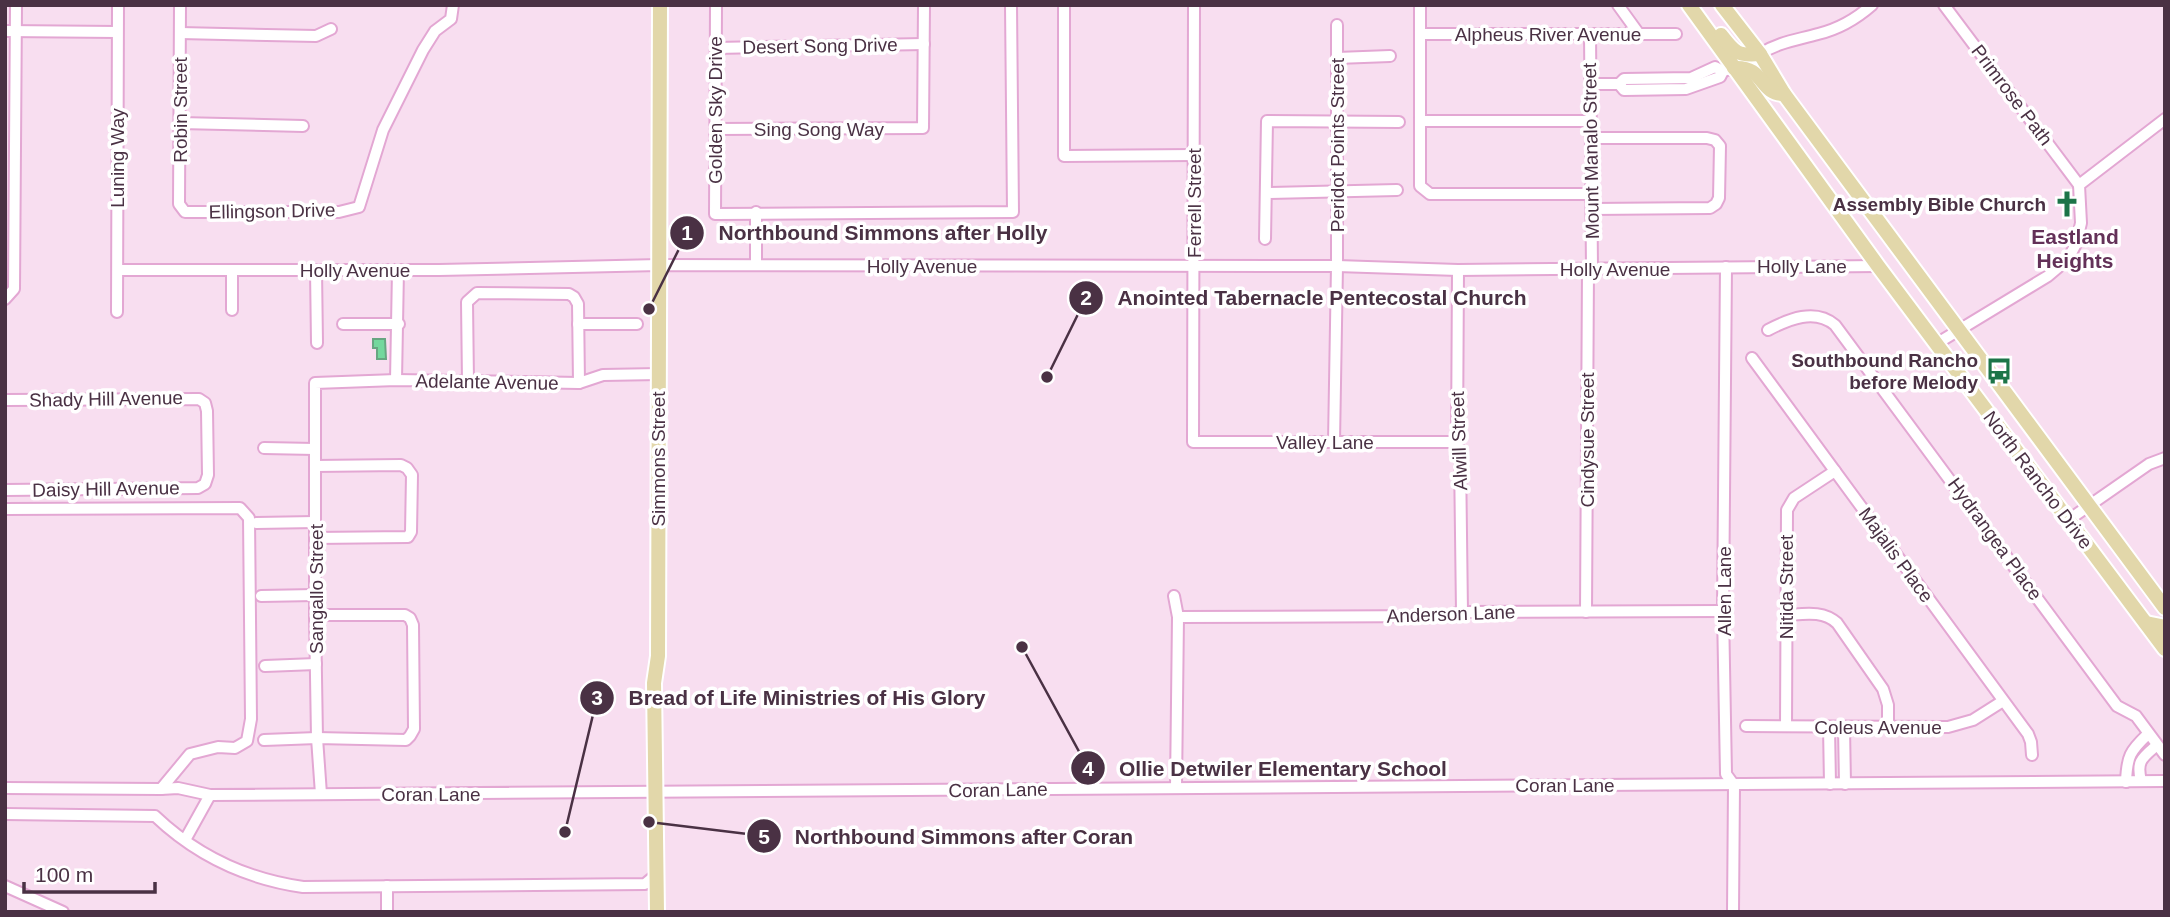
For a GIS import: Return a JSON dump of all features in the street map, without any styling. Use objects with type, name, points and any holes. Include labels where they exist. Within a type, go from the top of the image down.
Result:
[{"type":"main road","name":"Simmons Street","points":[[657,912],[654,682],[658,656],[660,5]]},
{"type":"main road","name":"North Rancho Drive","points":[[1689,5],[1728,69],[2165,649]]},
{"type":"main road","name":"North Rancho Drive","points":[[1722,5],[1760,54],[1784,94],[2165,608]]},
{"type":"main road","points":[[1704,26],[1718,31],[1736,52],[1745,55],[1760,54]]},
{"type":"main road","points":[[1728,69],[1751,69],[1774,93],[1784,94]]},
{"type":"main road","points":[[2146,623],[2161,626],[2165,632]]},
{"type":"street","points":[[7,297],[14,289],[10,31],[16,5]]},
{"type":"street","name":"Luning Way","points":[[117,312],[118,5]]},
{"type":"street","name":"Robin Street","points":[[180,5],[179,204],[186,212]]},
{"type":"street","name":"Ellingson Drive","points":[[186,212],[339,212],[359,207],[383,130],[423,50],[435,31],[451,19],[453,5]]},
{"type":"street","name":"Golden Sky Drive","points":[[716,5],[715,214],[756,212]]},
{"type":"street","points":[[924,5],[924,44]]},
{"type":"street","points":[[756,265],[756,212],[1013,212],[1011,5]]},
{"type":"street","points":[[1063,5],[1064,156],[1195,155]]},
{"type":"street","name":"Ferrell Street","points":[[1194,5],[1194,442]]},
{"type":"street","points":[[1420,5],[1420,186],[1424,191],[1430,194],[1592,194]]},
{"type":"street","points":[[1618,5],[1639,34]]},
{"type":"street","points":[[1760,54],[1776,44],[1840,26],[1857,18],[1872,5]]},
{"type":"street","name":"Primrose Path","points":[[1944,5],[2080,185]]},
{"type":"street","name":"Peridot Points Street","points":[[1334,442],[1337,25]]},
{"type":"street","points":[[180,33],[316,36],[331,29]]},
{"type":"street","points":[[10,31],[117,32]]},
{"type":"street","name":"Alpheus River Avenue","points":[[1420,34],[1676,34]]},
{"type":"street","name":"Mount Manalo Street","points":[[1590,34],[1590,269]]},
{"type":"street","name":"Desert Song Drive","points":[[716,48],[924,44]]},
{"type":"street","name":"Sing Song Way","points":[[716,129],[923,128],[924,44]]},
{"type":"street","points":[[1337,58],[1390,56]]},
{"type":"street","points":[[1591,84],[1619,84],[1623,79],[1691,78],[1715,67],[1728,69]]},
{"type":"street","points":[[1937,344],[2048,276],[2068,259],[2076,244],[2081,223],[2080,185],[2165,119]]},
{"type":"street","points":[[1265,239],[1267,121],[1399,122]]},
{"type":"street","points":[[1420,121],[1591,121]]},
{"type":"street","points":[[180,123],[303,126]]},
{"type":"street","points":[[1591,138],[1707,138],[1715,140],[1720,146],[1719,198],[1710,208],[1592,209]]},
{"type":"street","points":[[1266,193],[1397,190]]},
{"type":"street","name":"Holly Avenue","points":[[118,270],[398,270],[659,265],[1337,266],[1458,270],[1726,267]]},
{"type":"street","name":"Holly Lane","points":[[1726,267],[1878,266]]},
{"type":"street","name":"Allen Lane","points":[[1726,267],[1723,611],[1727,774],[1734,785],[1733,912]]},
{"type":"street","name":"Cindysue Street","points":[[1586,612],[1590,269]]},
{"type":"street","points":[[316,270],[317,344]]},
{"type":"street","points":[[396,380],[398,270]]},
{"type":"street","name":"Alwill Street","points":[[1458,270],[1457,442],[1460,456],[1462,612]]},
{"type":"street","points":[[232,271],[232,310]]},
{"type":"street","points":[[468,382],[467,302],[477,293],[569,294],[574,297],[578,304],[579,383]]},
{"type":"street","name":"Hydrangea Place","points":[[1768,330],[1792,317],[1829,319],[1840,329],[2117,706],[2136,716],[2165,755]]},
{"type":"street","points":[[343,324],[399,324]]},
{"type":"street","points":[[578,324],[637,324]]},
{"type":"street","name":"Majalis Place","points":[[1752,358],[2028,734],[2032,755]]},
{"type":"street","name":"Adelante Avenue","points":[[315,383],[396,380],[579,383],[603,375],[659,374]]},
{"type":"street","name":"Sangallo Street","points":[[315,383],[315,615],[317,738],[321,794]]},
{"type":"street","name":"Shady Hill Avenue","points":[[5,400],[195,398],[205,403],[207,411],[208,475],[205,484]]},
{"type":"street","name":"Valley Lane","points":[[1194,442],[1457,442]]},
{"type":"street","points":[[264,448],[315,449]]},
{"type":"street","points":[[2067,521],[2149,464],[2165,458]]},
{"type":"street","points":[[314,538],[408,537],[411,532],[412,475],[401,465],[315,466]]},
{"type":"street","name":"Nitida Street","points":[[1786,726],[1786,516],[1788,506],[1794,498],[1835,471]]},
{"type":"street","name":"Daisy Hill Avenue","points":[[5,490],[198,488],[205,484]]},
{"type":"street","points":[[5,509],[240,508],[249,517],[251,719],[247,741],[235,748],[218,747],[190,754],[161,789]]},
{"type":"street","points":[[256,523],[315,522]]},
{"type":"street","points":[[261,596],[315,595]]},
{"type":"street","points":[[1174,596],[1178,617],[1176,788]]},
{"type":"street","name":"Anderson Lane","points":[[1178,617],[1723,611]]},
{"type":"street","points":[[1786,615],[1821,614],[1829,616],[1837,623],[1883,689],[1888,705],[1888,727]]},
{"type":"street","points":[[264,740],[406,740],[414,729],[413,625],[410,618],[405,615],[315,615]]},
{"type":"street","points":[[265,666],[316,664]]},
{"type":"street","name":"Coleus Avenue","points":[[1746,726],[1956,726],[1973,720],[2003,701]]},
{"type":"street","points":[[1829,727],[1830,784]]},
{"type":"street","points":[[1844,727],[1844,784]]},
{"type":"street","points":[[2126,782],[2129,756],[2148,734]]},
{"type":"street","points":[[2141,781],[2139,762],[2157,745]]},
{"type":"street","name":"Coran Lane","points":[[5,788],[178,788],[210,795],[2165,781]]},
{"type":"street","points":[[184,841],[210,795]]},
{"type":"street","points":[[5,814],[155,816],[171,832],[215,861],[277,883],[303,887],[643,884],[657,874]]},
{"type":"street","points":[[5,886],[64,912]]},
{"type":"street","points":[[387,886],[387,912]]},
{"type":"shaded area","points":[[373,339],[385,339],[386,359],[377,359],[377,348],[373,348]]},
{"type":"place","name":"Assembly Bible Church","points":[[2067,204]]},
{"type":"place","name":"Northbound Simmons after Holly","points":[[649,309]]},
{"type":"place","name":"Southbound Rancho before Melody","points":[[1999,371]]},
{"type":"place","name":"Anointed Tabernacle Pentecostal Church","points":[[1047,377]]},
{"type":"place","name":"Ollie Detwiler Elementary School","points":[[1022,647]]},
{"type":"place","name":"Northbound Simmons after Coran","points":[[649,822]]},
{"type":"place","name":"Bread of Life Ministries of His Glory","points":[[565,832]]},
{"type":"district","name":"Eastland Heights","points":[[2075,248]]}]
